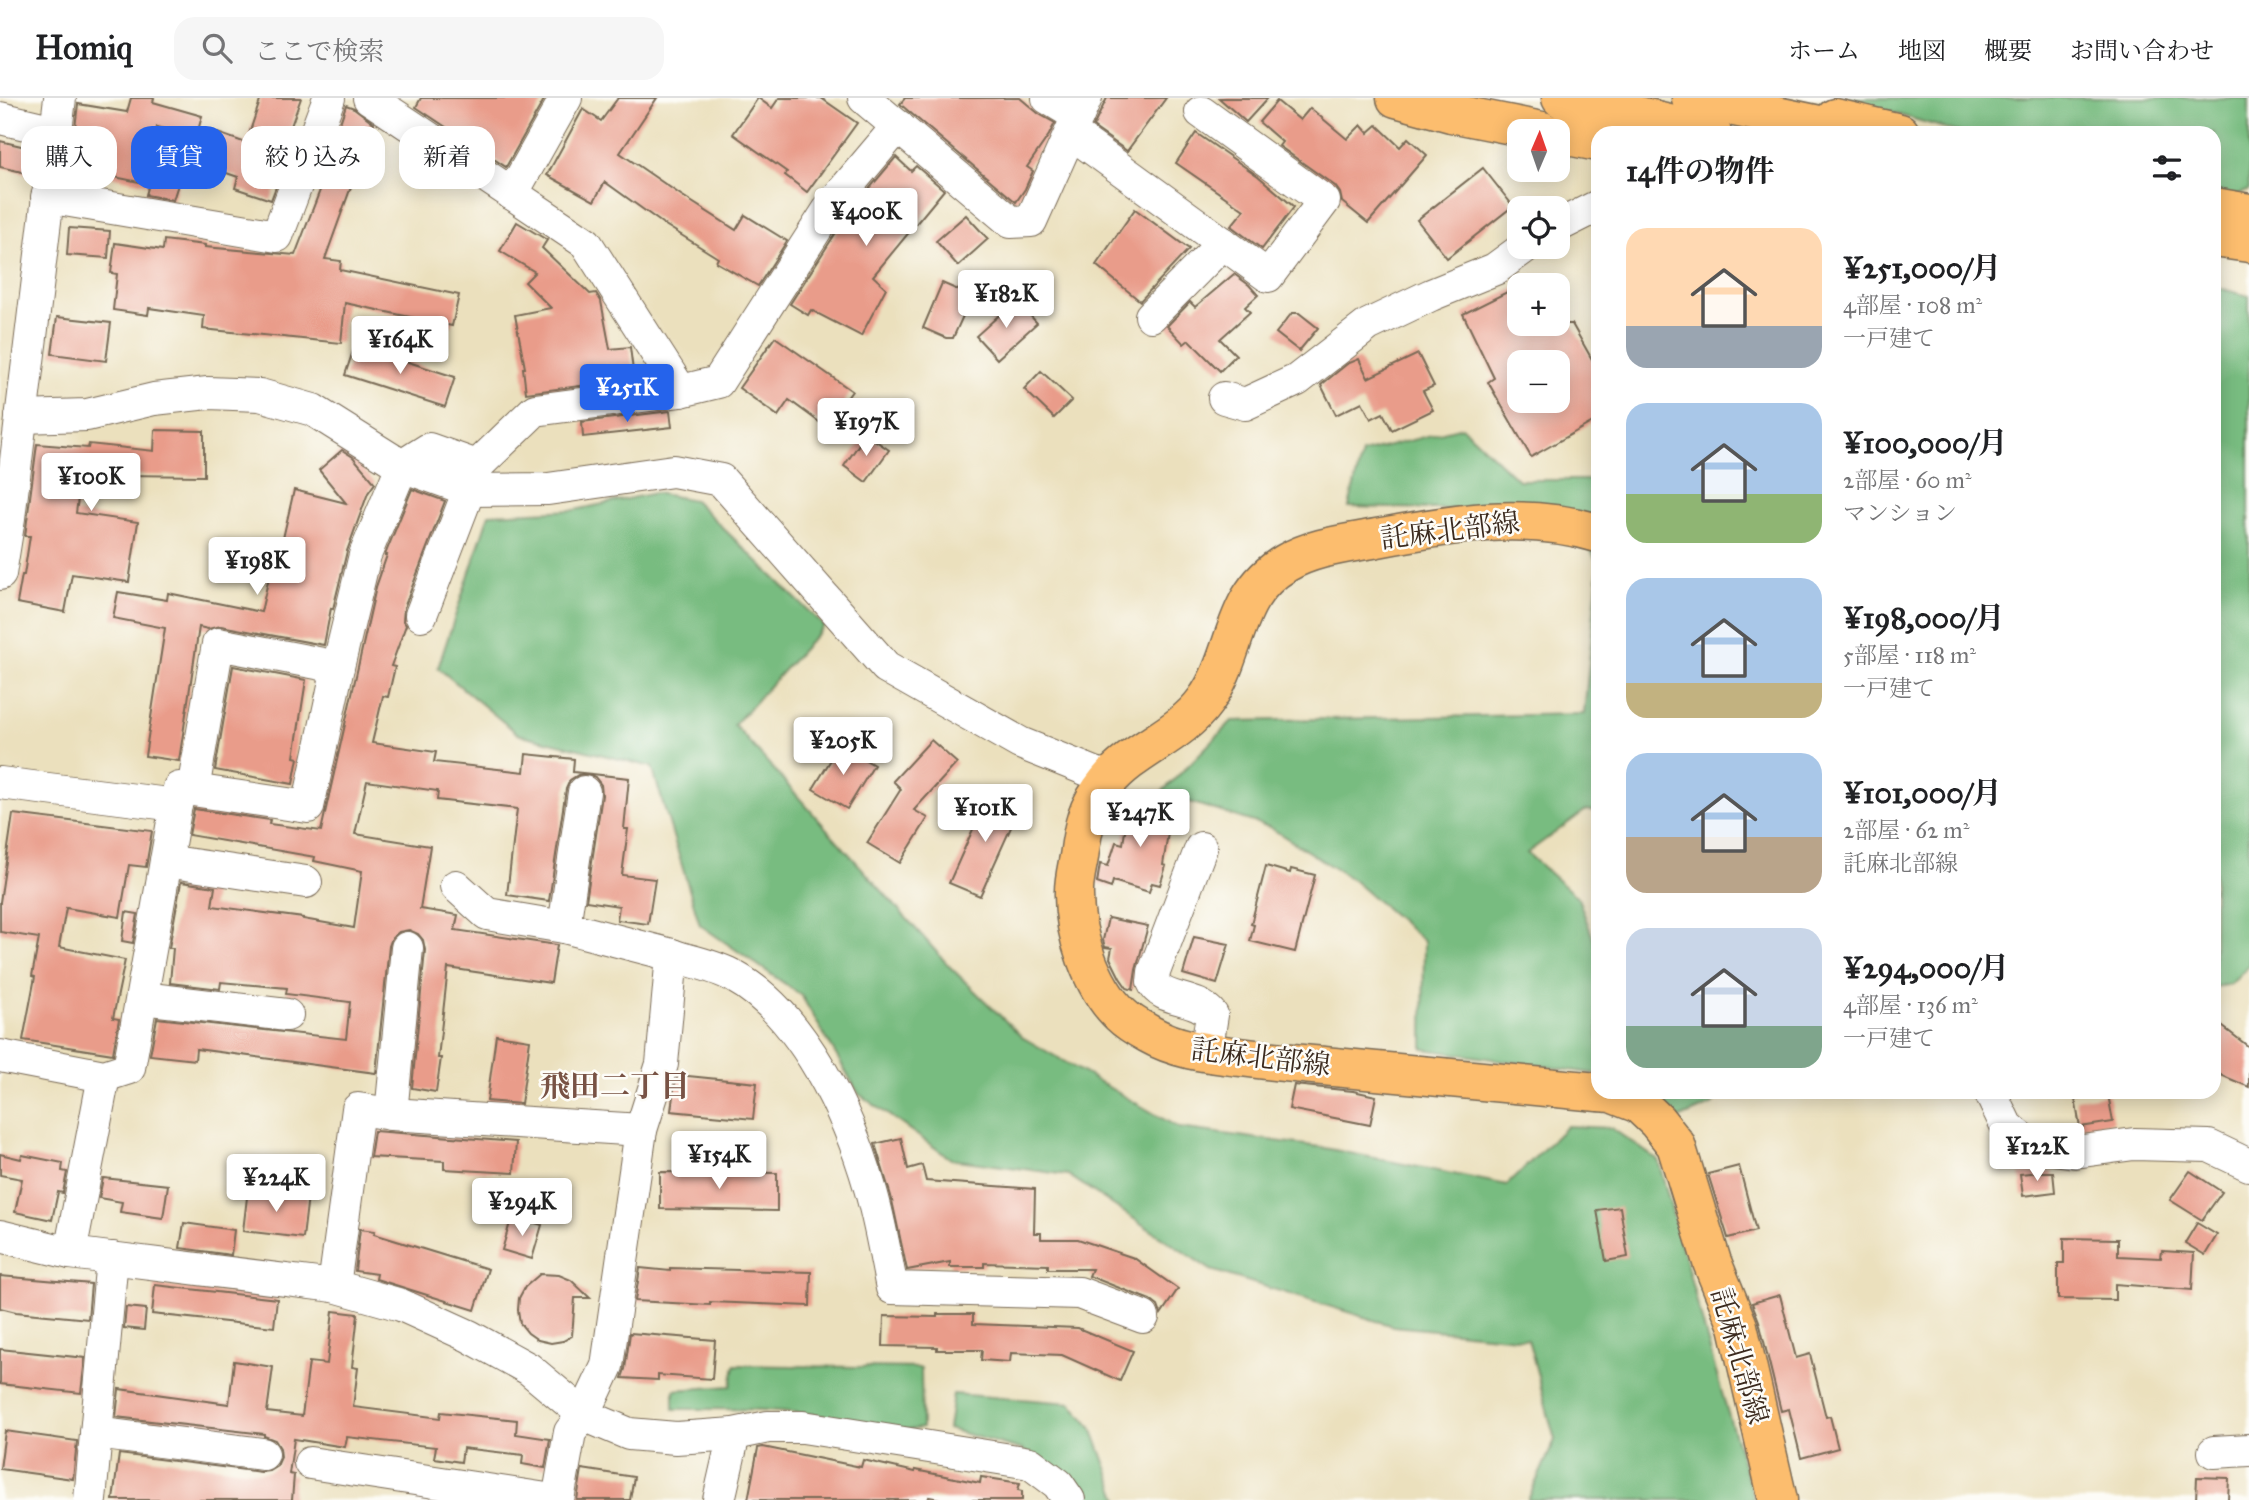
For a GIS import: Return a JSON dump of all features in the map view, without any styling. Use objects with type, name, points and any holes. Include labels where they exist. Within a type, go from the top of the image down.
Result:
[{"type":"main road","points":[[1396,98],[1507,124]]},
{"type":"main road","points":[[1561,98],[1682,126]]},
{"type":"main road","points":[[1691,98],[1825,126]]},
{"type":"main road","points":[[1762,98],[1872,126]]},
{"type":"main road","points":[[1570,136],[1591,141]]},
{"type":"main road","points":[[2221,208],[2249,213]]},
{"type":"main road","points":[[2221,239],[2249,243]]},
{"type":"main road","name":"託麻北部線","points":[[1588,534],[1542,520],[1446,525],[1318,549],[1286,563],[1268,576],[1247,601],[1224,667],[1206,699],[1189,720],[1141,753],[1110,779],[1095,798],[1084,823],[1074,891],[1083,954],[1099,985],[1120,1014],[1147,1033],[1171,1044],[1206,1053],[1286,1063],[1591,1091]]},
{"type":"main road","name":"託麻北部線","points":[[1626,1099],[1639,1104],[1676,1145],[1712,1262],[1738,1326],[1778,1500]]},
{"type":"street","points":[[56,126],[60,98]]},
{"type":"street","points":[[47,197],[277,236],[329,98]]},
{"type":"street","points":[[369,98],[586,243],[681,391]]},
{"type":"street","points":[[512,194],[566,98]]},
{"type":"street","points":[[1048,98],[1079,116],[1223,243],[1268,276],[1324,201],[1201,112]]},
{"type":"street","points":[[0,783],[308,807],[365,555],[402,466],[429,449],[477,466],[536,411],[681,391],[718,382],[833,203],[883,109],[1011,222],[1031,221],[1079,116]]},
{"type":"street","points":[[0,118],[34,126]]},
{"type":"street","points":[[0,574],[4,518],[21,417],[48,189]]},
{"type":"street","points":[[1570,220],[1591,210]]},
{"type":"street","points":[[1151,316],[1223,243]]},
{"type":"street","points":[[1224,398],[1245,404],[1297,380],[1368,325],[1431,295],[1496,269],[1509,259]]},
{"type":"street","points":[[21,417],[87,415],[154,399],[208,393],[260,396],[313,410],[402,466],[469,490],[548,489],[673,471],[721,480],[886,667],[1020,743],[1110,779]]},
{"type":"street","points":[[421,615],[469,490]]},
{"type":"street","points":[[0,1056],[104,1076],[129,1068],[166,861],[185,797],[218,644],[338,667]]},
{"type":"street","points":[[564,927],[584,792]]},
{"type":"street","points":[[1201,848],[1154,972],[1153,982],[1160,992],[1205,1006],[1212,1015],[1206,1053]]},
{"type":"street","points":[[166,861],[306,882]]},
{"type":"street","points":[[456,886],[487,914],[564,927],[672,955],[733,975],[776,1008],[806,1045],[844,1118],[870,1188],[892,1288],[1079,1293],[1143,1317]]},
{"type":"street","points":[[391,1114],[407,948]]},
{"type":"street","points":[[558,1500],[570,1432],[584,1415],[607,1366],[641,1130],[662,1064],[672,955]]},
{"type":"street","points":[[142,998],[287,1015]]},
{"type":"street","points":[[70,1252],[104,1076]]},
{"type":"street","points":[[1994,1099],[2007,1125],[2031,1146],[2075,1152],[2134,1144],[2209,1146],[2249,1166]]},
{"type":"street","points":[[334,1286],[358,1109],[391,1114],[641,1130]]},
{"type":"street","points":[[0,1236],[70,1252],[334,1286],[401,1305],[469,1336],[529,1369],[584,1415],[629,1434],[676,1438],[734,1434],[768,1427],[803,1427],[1030,1463],[1057,1495]]},
{"type":"street","points":[[90,1500],[112,1258]]},
{"type":"street","points":[[96,1433],[263,1454]]},
{"type":"street","points":[[719,1500],[734,1434]]},
{"type":"street","points":[[2214,1452],[2249,1450]]},
{"type":"street","points":[[310,1464],[552,1500]]},
{"type":"green space","points":[[1842,98],[2249,98],[2249,190],[2221,201],[2221,126],[1937,126]]},
{"type":"green space","points":[[2221,289],[2249,296],[2249,966],[2231,984],[2221,986]]},
{"type":"green space","points":[[1462,427],[1518,480],[1591,480],[1591,550],[1572,512],[1349,507],[1362,453]]},
{"type":"green space","points":[[655,493],[694,500],[824,626],[734,725],[949,966],[1022,1037],[1179,1128],[1320,1147],[1507,1185],[1567,1126],[1611,1128],[1658,1160],[1754,1500],[1528,1500],[1555,1440],[1528,1339],[1393,1326],[1211,1270],[1068,1175],[951,1159],[859,1094],[801,995],[700,925],[652,767],[518,734],[438,668],[489,514],[575,510]]},
{"type":"green space","points":[[1591,642],[1591,811],[1586,810],[1527,853],[1578,898],[1591,932],[1591,1073],[1423,1049],[1424,941],[1353,880],[1269,827],[1161,793],[1232,721],[1584,714]]},
{"type":"green space","points":[[1644,1099],[1714,1099],[1713,1104],[1676,1120]]},
{"type":"green space","points":[[735,1365],[921,1368],[922,1428],[894,1430],[810,1414],[776,1411],[674,1409],[674,1390],[731,1386]]},
{"type":"green space","points":[[953,1394],[1071,1403],[1092,1428],[1119,1500],[1084,1500],[1023,1450],[948,1429]]},
{"type":"building","points":[[131,98],[154,98],[153,102],[202,116],[199,126],[131,126],[131,180],[117,178],[117,126],[75,126],[78,104],[127,112]]},
{"type":"building","points":[[261,98],[301,98],[291,126],[252,126]]},
{"type":"building","points":[[421,98],[545,98],[506,167],[495,160],[495,126],[444,126],[416,107]]},
{"type":"building","points":[[618,98],[657,98],[620,153],[736,230],[745,215],[787,241],[758,286],[716,262],[718,258],[662,223],[605,182],[594,201],[547,175],[583,109],[601,121]]},
{"type":"building","points":[[758,98],[772,108],[779,98],[821,98],[857,123],[807,192],[785,175],[787,172],[733,134]]},
{"type":"building","points":[[905,98],[1020,98],[1055,123],[1027,167],[1033,171],[1016,202],[900,104]]},
{"type":"building","points":[[1107,98],[1166,98],[1127,151],[1093,127]]},
{"type":"building","points":[[1219,98],[1268,98],[1246,122]]},
{"type":"building","points":[[1277,101],[1300,120],[1310,108],[1347,139],[1361,125],[1368,133],[1377,125],[1400,147],[1408,138],[1427,155],[1368,223],[1342,202],[1335,186],[1279,146],[1282,142],[1259,122]]},
{"type":"building","points":[[346,105],[374,123],[373,126],[339,126]]},
{"type":"building","points":[[1196,133],[1258,176],[1294,207],[1262,249],[1231,226],[1244,210],[1176,163]]},
{"type":"building","points":[[227,136],[241,141],[241,189],[275,189],[271,200],[235,188],[238,177],[227,173]]},
{"type":"building","points":[[0,141],[21,146],[21,172],[0,167]]},
{"type":"building","points":[[896,157],[911,171],[916,166],[944,190],[873,276],[886,288],[861,336],[811,310],[808,315],[790,304],[848,214]]},
{"type":"building","points":[[1483,168],[1507,198],[1507,211],[1447,258],[1417,220]]},
{"type":"building","points":[[148,189],[177,189],[173,200],[146,195]]},
{"type":"building","points":[[320,189],[350,189],[325,259],[341,261],[340,270],[459,295],[452,326],[345,303],[341,343],[203,329],[204,316],[149,308],[148,315],[113,310],[117,274],[111,273],[115,243],[163,250],[164,240],[205,247],[295,255]]},
{"type":"building","points":[[1135,209],[1189,249],[1140,301],[1096,265]]},
{"type":"building","points":[[966,215],[988,239],[958,266],[936,241]]},
{"type":"building","points":[[517,222],[547,240],[542,248],[590,294],[596,293],[601,301],[610,349],[630,347],[634,379],[526,393],[525,368],[515,315],[551,308],[525,282],[535,272],[500,251]]},
{"type":"building","points":[[69,228],[110,231],[108,258],[67,255]]},
{"type":"building","points":[[1234,274],[1258,295],[1245,307],[1250,312],[1220,339],[1236,355],[1220,371],[1189,340],[1184,344],[1167,326],[1190,302],[1195,307]]},
{"type":"building","points":[[942,283],[972,296],[953,338],[946,338],[923,328]]},
{"type":"building","points":[[1507,292],[1507,336],[1570,336],[1572,324],[1591,358],[1591,423],[1531,457],[1488,382],[1494,378],[1463,314]]},
{"type":"building","points":[[1016,300],[1037,323],[997,359],[976,336]]},
{"type":"building","points":[[1292,313],[1299,313],[1318,328],[1299,351],[1276,333]]},
{"type":"building","points":[[57,317],[111,323],[106,361],[52,354]]},
{"type":"building","points":[[775,337],[852,391],[826,427],[789,400],[778,416],[739,388]]},
{"type":"building","points":[[355,345],[455,377],[445,407],[345,375]]},
{"type":"building","points":[[1418,354],[1434,386],[1423,391],[1433,410],[1392,430],[1383,413],[1371,419],[1362,402],[1336,415],[1321,385],[1347,364],[1359,359],[1368,378]]},
{"type":"building","points":[[1041,371],[1072,400],[1054,418],[1024,389]]},
{"type":"building","points":[[670,411],[672,427],[583,437],[582,422]]},
{"type":"building","points":[[155,430],[204,431],[204,476],[124,475],[123,480],[81,476],[76,513],[138,522],[129,582],[72,574],[65,612],[17,603],[30,536],[25,536],[37,444],[88,448],[89,444],[154,451]]},
{"type":"building","points":[[866,434],[889,450],[866,482],[844,466]]},
{"type":"building","points":[[342,450],[353,457],[375,483],[368,493],[347,551],[324,645],[221,626],[208,629],[199,627],[179,761],[145,756],[165,628],[113,618],[118,592],[167,600],[168,593],[261,612],[274,555],[279,556],[294,490],[346,503],[319,470]]},
{"type":"building","points":[[412,489],[445,501],[404,608],[403,621],[406,625],[391,666],[395,667],[388,697],[383,696],[372,743],[436,752],[434,762],[524,772],[526,754],[574,759],[573,772],[629,778],[624,829],[628,829],[622,875],[655,879],[648,924],[617,920],[619,906],[586,901],[602,795],[601,785],[595,777],[578,775],[570,780],[566,789],[549,901],[507,895],[517,809],[437,800],[438,791],[367,781],[355,834],[430,846],[420,909],[458,915],[455,930],[557,945],[551,983],[448,968],[436,1092],[412,1088],[425,950],[423,940],[409,930],[399,932],[392,938],[389,946],[376,1073],[196,1049],[195,1060],[150,1055],[157,1018],[346,1039],[350,1002],[286,994],[287,988],[221,982],[220,989],[170,983],[173,948],[169,948],[181,882],[215,887],[212,906],[354,928],[362,871],[314,861],[315,857],[189,835],[194,809],[270,820],[269,824],[321,831],[376,587],[385,555]]},
{"type":"building","points":[[233,666],[306,680],[294,757],[298,758],[293,784],[215,770]]},
{"type":"building","points":[[931,740],[957,763],[914,810],[928,818],[900,863],[867,843],[901,789],[893,781]]},
{"type":"building","points":[[840,745],[874,765],[847,809],[813,789]]},
{"type":"building","points":[[990,791],[1021,805],[980,896],[949,883]]},
{"type":"building","points":[[1130,801],[1172,807],[1163,865],[1166,866],[1160,885],[1152,883],[1149,892],[1113,881],[1111,888],[1097,883],[1100,864],[1108,866],[1116,842],[1123,844]]},
{"type":"building","points":[[13,814],[152,831],[146,867],[129,865],[120,917],[66,908],[59,947],[125,960],[113,1018],[119,1019],[113,1054],[23,1040],[39,938],[0,932],[0,902]]},
{"type":"building","points":[[1266,866],[1290,873],[1291,869],[1315,875],[1295,952],[1250,941],[1254,925],[1251,924]]},
{"type":"building","points":[[126,912],[138,914],[133,943],[122,941]]},
{"type":"building","points":[[1108,918],[1148,926],[1133,990],[1127,988],[1110,958],[1112,948],[1105,947],[1103,940]]},
{"type":"building","points":[[1194,937],[1229,944],[1217,984],[1183,974]]},
{"type":"building","points":[[2221,1025],[2249,1047],[2249,1087],[2221,1075]]},
{"type":"building","points":[[496,1035],[530,1040],[521,1104],[487,1101]]},
{"type":"building","points":[[678,1075],[757,1083],[753,1119],[671,1111]]},
{"type":"building","points":[[1294,1085],[1376,1096],[1370,1125],[1289,1109]]},
{"type":"building","points":[[2075,1099],[2109,1099],[2113,1122],[2080,1127]]},
{"type":"building","points":[[374,1131],[516,1142],[514,1173],[444,1169],[444,1161],[370,1157]]},
{"type":"building","points":[[901,1138],[908,1169],[922,1165],[926,1181],[1035,1189],[1034,1233],[1041,1233],[1041,1239],[1078,1239],[1134,1258],[1178,1289],[1161,1314],[1158,1306],[1150,1300],[1089,1276],[1092,1269],[1048,1269],[1048,1265],[984,1263],[984,1267],[950,1267],[950,1262],[907,1270],[891,1196],[875,1144]]},
{"type":"building","points":[[0,1154],[21,1159],[22,1155],[63,1163],[62,1171],[67,1172],[63,1193],[58,1192],[52,1220],[15,1212],[22,1179],[0,1175]]},
{"type":"building","points":[[1739,1166],[1756,1231],[1728,1238],[1708,1174]]},
{"type":"building","points":[[2190,1171],[2222,1192],[2202,1220],[2170,1200]]},
{"type":"building","points":[[660,1172],[777,1173],[777,1211],[660,1209]]},
{"type":"building","points":[[2053,1172],[2055,1192],[2023,1196],[2020,1174]]},
{"type":"building","points":[[103,1178],[168,1185],[163,1218],[120,1212],[122,1202],[99,1198]]},
{"type":"building","points":[[248,1189],[308,1196],[303,1238],[243,1231]]},
{"type":"building","points":[[1620,1207],[1628,1257],[1606,1261],[1597,1210]]},
{"type":"building","points":[[512,1216],[542,1225],[532,1259],[502,1250]]},
{"type":"building","points":[[184,1223],[234,1230],[231,1255],[180,1248]]},
{"type":"building","points":[[2197,1223],[2217,1235],[2205,1255],[2185,1243]]},
{"type":"building","points":[[360,1229],[375,1231],[374,1234],[488,1269],[475,1310],[376,1279],[377,1274],[355,1271]]},
{"type":"building","points":[[2064,1238],[2118,1239],[2118,1256],[2161,1258],[2162,1251],[2194,1253],[2192,1290],[2115,1284],[2115,1300],[2058,1299],[2058,1263],[2064,1263]]},
{"type":"building","points":[[640,1268],[670,1271],[670,1268],[811,1272],[810,1306],[635,1301]]},
{"type":"building","points":[[540,1274],[559,1275],[571,1280],[590,1298],[575,1298],[572,1336],[563,1341],[551,1343],[538,1340],[520,1323],[519,1298],[525,1287]]},
{"type":"building","points":[[0,1276],[91,1284],[88,1319],[0,1308]]},
{"type":"building","points":[[155,1285],[277,1299],[274,1327],[152,1314]]},
{"type":"building","points":[[1780,1295],[1796,1358],[1810,1354],[1826,1417],[1830,1416],[1838,1448],[1801,1458],[1789,1409],[1781,1411],[1752,1303]]},
{"type":"building","points":[[126,1307],[146,1309],[144,1330],[124,1328]]},
{"type":"building","points":[[333,1311],[358,1314],[352,1367],[358,1368],[353,1407],[440,1418],[441,1412],[517,1420],[516,1434],[550,1439],[545,1468],[522,1464],[523,1455],[463,1448],[461,1462],[434,1458],[436,1447],[347,1437],[345,1447],[294,1439],[289,1474],[294,1475],[292,1500],[113,1500],[119,1454],[261,1472],[277,1466],[281,1457],[280,1448],[275,1440],[264,1434],[116,1417],[119,1389],[229,1404],[234,1361],[273,1367],[267,1412],[302,1416],[309,1362],[327,1364]]},
{"type":"building","points":[[937,1314],[973,1314],[973,1324],[1078,1328],[1133,1351],[1120,1381],[1062,1355],[1011,1353],[1010,1362],[981,1360],[982,1350],[883,1346],[884,1316],[937,1317]]},
{"type":"building","points":[[630,1333],[715,1340],[712,1379],[658,1375],[658,1380],[622,1378]]},
{"type":"building","points":[[0,1349],[85,1358],[81,1393],[0,1384]]},
{"type":"building","points":[[5,1431],[77,1441],[73,1479],[0,1469]]},
{"type":"building","points":[[758,1448],[861,1467],[863,1460],[980,1483],[981,1477],[1020,1483],[1018,1490],[1022,1491],[1022,1500],[945,1500],[929,1497],[928,1500],[748,1500]]},
{"type":"building","points":[[582,1469],[634,1477],[630,1500],[577,1500]]},
{"type":"building","points":[[2197,1477],[2229,1478],[2228,1500],[2196,1500]]},
{"type":"district","name":"飛田二丁目","points":[[615,1086]]}]
